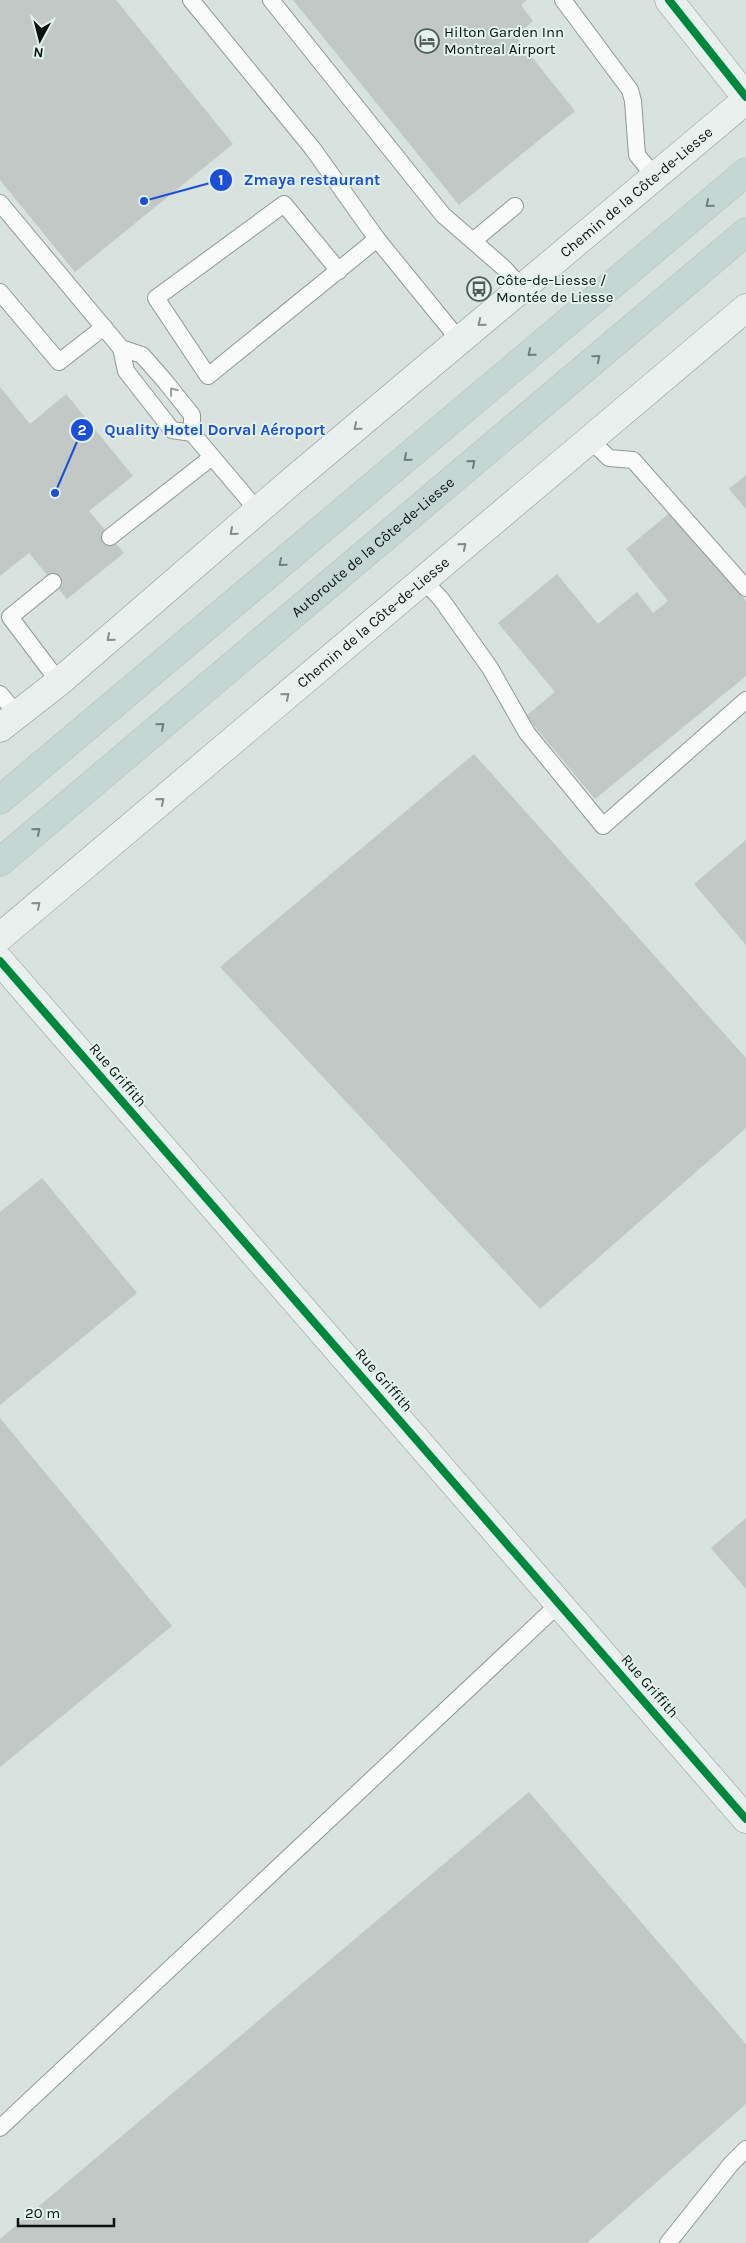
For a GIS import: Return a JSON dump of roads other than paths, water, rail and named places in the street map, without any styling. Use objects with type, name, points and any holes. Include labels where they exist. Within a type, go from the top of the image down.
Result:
[{"type":"highway","points":[[0,800],[746,172]]},
{"type":"highway","name":"Autoroute de la Côte-de-Liesse","points":[[0,862],[746,232]]},
{"type":"main road","points":[[669,0],[746,98]]},
{"type":"main road","name":"Chemin de la Côte-de-Liesse","points":[[6,712],[59,682],[746,98]]},
{"type":"main road","name":"Chemin de la Côte-de-Liesse","points":[[0,937],[746,308]]},
{"type":"main road","name":"Rue Griffith","points":[[0,961],[746,1818]]},
{"type":"lane","points":[[191,0],[312,149],[378,239],[460,341]]},
{"type":"lane","points":[[271,0],[443,215],[504,268],[522,288]]},
{"type":"lane","points":[[563,0],[630,90],[634,110],[637,155],[655,177]]},
{"type":"lane","points":[[0,203],[121,348],[126,371],[172,430],[192,433]]},
{"type":"lane","points":[[339,271],[284,204],[156,298],[208,376],[339,271],[378,239]]},
{"type":"lane","points":[[473,241],[515,206]]},
{"type":"lane","points":[[0,292],[59,362],[104,327]]},
{"type":"lane","points":[[121,348],[142,355],[164,380],[192,415],[192,433],[258,511]]},
{"type":"lane","points":[[589,439],[609,458],[634,460],[746,588]]},
{"type":"lane","points":[[110,537],[212,457]]},
{"type":"lane","points":[[423,580],[441,599],[490,668],[527,732],[603,826],[746,700]]},
{"type":"lane","points":[[53,582],[5,621],[59,682]]},
{"type":"lane","points":[[0,2128],[560,1603]]},
{"type":"lane","points":[[668,2243],[730,2164],[746,2149]]},
{"type":"place","name":"Hilton Garden Inn Montreal Airport","points":[[427,41]]},
{"type":"place","name":"Zmaya restaurant","points":[[144,201]]},
{"type":"place","name":"Côte-de-Liesse / Montée de Liesse","points":[[479,289]]},
{"type":"place","name":"Quality Hotel Dorval Aéroport","points":[[55,493]]}]
